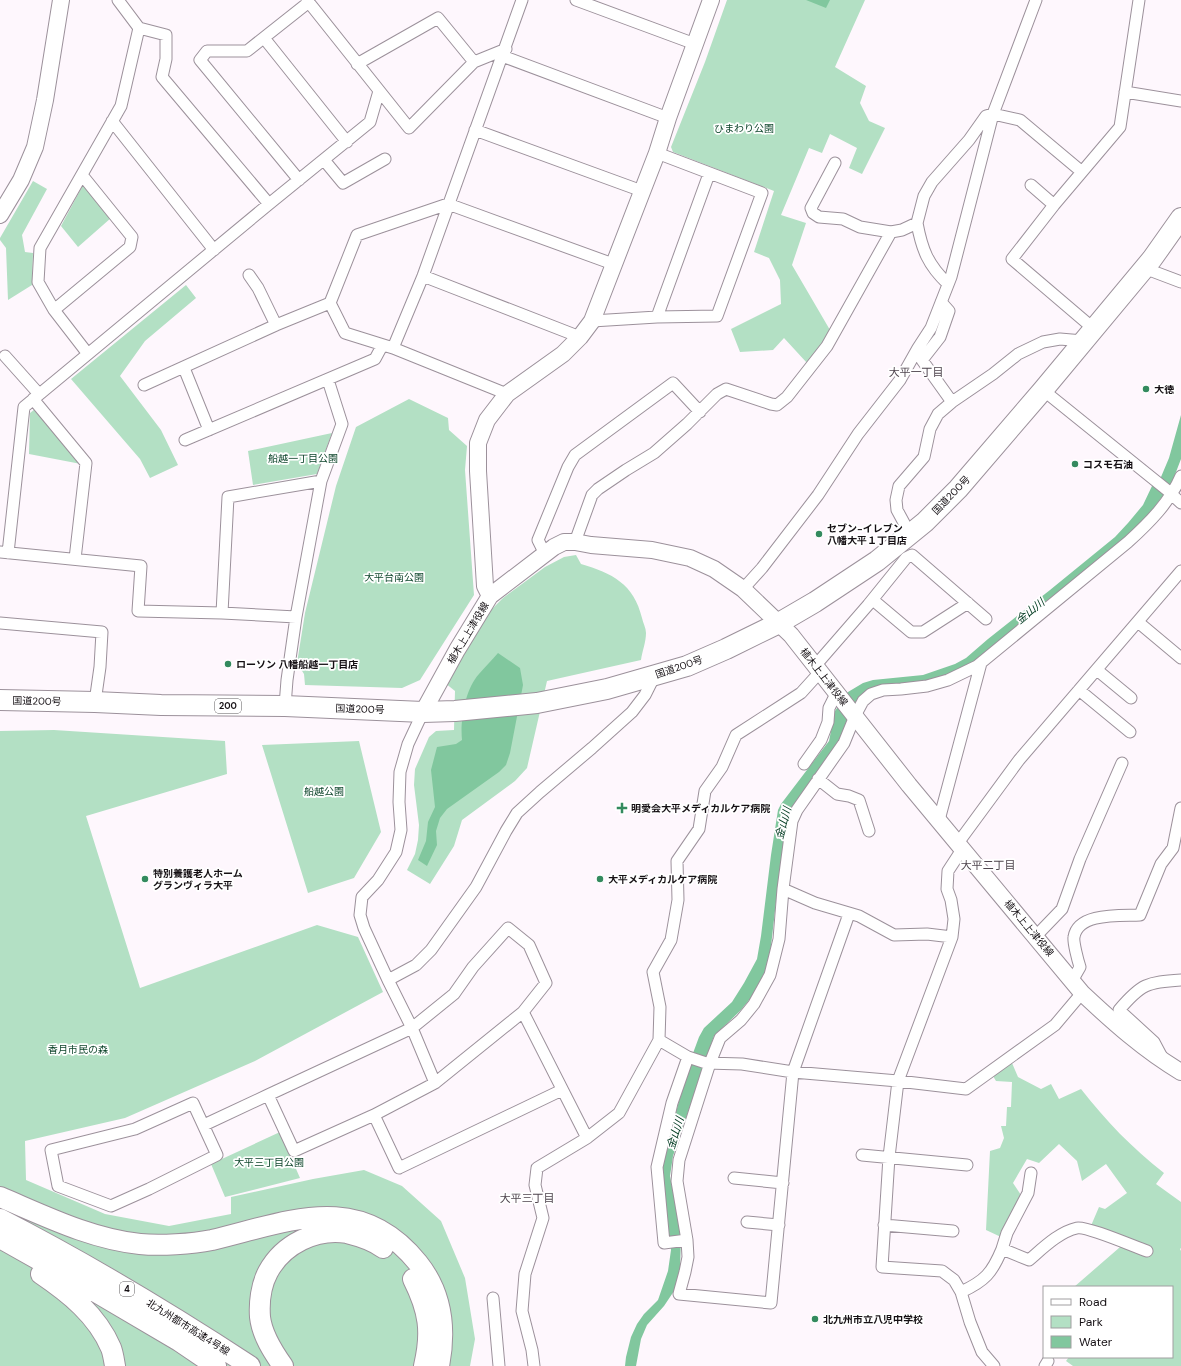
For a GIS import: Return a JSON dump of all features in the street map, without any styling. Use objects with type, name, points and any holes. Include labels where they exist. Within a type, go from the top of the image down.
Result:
[{"type":"highway","name":"国道200号","points":[[0,700],[161,705],[286,706],[423,712],[455,711],[537,703],[607,689],[687,666],[779,623],[907,544],[925,522],[958,489],[1043,390],[1144,268],[1181,218]]},
{"type":"highway","points":[[0,1197],[64,1224],[105,1238],[140,1244],[175,1244],[210,1240],[279,1222],[311,1217],[337,1217],[363,1222],[387,1234],[408,1250],[425,1271],[436,1295],[442,1320],[443,1347],[439,1366]]},
{"type":"highway","name":"北九州都市高速4号線","points":[[0,1219],[111,1280],[198,1332],[250,1366]]},
{"type":"highway","points":[[283,1366],[275,1356],[266,1338],[260,1318],[260,1295],[267,1273],[280,1255],[295,1244],[314,1234],[337,1232],[360,1236],[380,1245],[395,1257],[412,1278],[423,1299],[429,1324],[427,1352],[424,1366]]},
{"type":"highway","name":"北九州都市高速4号線","points":[[0,1238],[147,1322],[216,1366]]},
{"type":"highway","points":[[0,1250],[13,1256],[58,1286],[83,1306],[98,1326],[111,1348],[115,1366]]},
{"type":"main road","points":[[0,215],[20,180],[35,147],[45,100],[61,0]]},
{"type":"main road","points":[[490,596],[485,586],[478,471],[478,443],[487,420],[507,394],[563,354],[580,337],[592,321],[642,191],[712,0]]},
{"type":"main road","name":"植木上上津役線","points":[[423,712],[457,650],[490,596],[554,547],[564,542],[652,550],[690,558],[714,569],[743,589],[791,635],[909,785],[1082,993],[1112,1022],[1143,1047],[1181,1072]]},
{"type":"street","points":[[118,0],[139,28],[166,35],[166,59],[162,77],[269,204]]},
{"type":"street","points":[[393,348],[422,276],[522,0]]},
{"type":"street","points":[[576,0],[695,44]]},
{"type":"street","points":[[743,589],[762,568],[818,495],[858,434],[900,380],[931,328],[948,284],[993,114],[1036,0]]},
{"type":"street","points":[[1089,335],[1012,259],[1054,205],[1120,127],[1139,0]]},
{"type":"street","points":[[299,180],[200,60],[207,51],[247,51],[308,1],[357,64],[410,128],[474,62],[504,52],[668,118]]},
{"type":"street","points":[[357,64],[438,18],[474,62]]},
{"type":"street","points":[[88,354],[54,310],[38,282],[40,248],[121,106],[139,28]]},
{"type":"street","points":[[264,38],[347,142]]},
{"type":"street","points":[[296,617],[138,611],[141,566],[4,553],[24,407],[370,122],[379,91]]},
{"type":"street","points":[[1125,92],[1181,101]]},
{"type":"street","points":[[948,284],[936,272],[928,260],[921,242],[917,223],[924,196],[932,182],[969,140],[986,116],[993,114],[1020,120],[1082,172]]},
{"type":"street","points":[[112,121],[214,250]]},
{"type":"street","points":[[475,130],[642,191]]},
{"type":"street","points":[[592,321],[657,317],[717,316],[762,193],[656,153]]},
{"type":"street","points":[[324,160],[343,184],[385,159]]},
{"type":"street","points":[[835,163],[811,208],[813,213],[819,217],[844,219],[860,227],[891,232],[902,230],[917,223]]},
{"type":"street","points":[[657,317],[709,174]]},
{"type":"street","points":[[54,310],[130,247],[132,237],[82,175]]},
{"type":"street","points":[[1031,185],[1054,205]]},
{"type":"street","points":[[144,385],[330,302],[357,235],[448,204],[613,264]]},
{"type":"street","points":[[575,542],[592,494],[598,488],[654,453],[718,394],[726,389],[777,405],[787,397],[827,346],[891,232]]},
{"type":"street","points":[[1144,268],[1181,282]]},
{"type":"street","points":[[249,275],[258,288],[276,325]]},
{"type":"street","points":[[422,276],[580,337]]},
{"type":"street","points":[[330,302],[345,333],[382,346],[393,348],[507,394]]},
{"type":"street","points":[[941,302],[949,311],[940,337],[922,360],[952,402]]},
{"type":"street","points":[[534,1366],[532,1350],[522,1311],[525,1274],[543,1218],[535,1185],[537,1168],[587,1138],[620,1113],[658,1040],[660,1007],[653,972],[671,940],[678,900],[677,861],[699,829],[706,791],[722,767],[736,735],[801,693],[818,669],[906,558],[907,544],[897,510],[896,500],[899,486],[924,457],[930,429],[938,414],[1018,354],[1043,342],[1089,335]]},
{"type":"street","points":[[185,440],[375,359],[382,346]]},
{"type":"street","points":[[5,356],[86,463],[75,559]]},
{"type":"street","points":[[184,368],[209,430]]},
{"type":"street","points":[[286,706],[287,680],[296,617],[321,481],[342,424],[328,380]]},
{"type":"street","points":[[545,554],[538,540],[568,467],[575,455],[673,383],[700,412]]},
{"type":"street","points":[[1043,390],[1181,503]]},
{"type":"street","points":[[849,914],[793,1072],[771,1302],[679,1294],[688,1257],[677,1181],[679,1160],[708,1063],[720,1038],[741,1020],[754,1004],[770,975],[779,939],[783,889],[792,821],[797,810],[844,743],[853,713],[871,694],[883,690],[927,686],[948,680],[977,666],[1148,524],[1181,476]]},
{"type":"street","points":[[222,613],[228,497],[321,481]]},
{"type":"street","points":[[907,544],[986,619]]},
{"type":"street","points":[[994,1366],[982,1352],[970,1322],[961,1292],[954,1280],[942,1272],[882,1267],[889,1157],[898,1081],[952,937],[954,919],[951,900],[947,889],[948,872],[960,846],[1019,760],[1181,571]]},
{"type":"street","points":[[873,600],[911,632],[923,632],[968,603]]},
{"type":"street","points":[[1138,622],[1181,658]]},
{"type":"street","points":[[0,623],[102,632],[100,667],[95,702]]},
{"type":"street","points":[[939,820],[981,663]]},
{"type":"street","points":[[1096,670],[1130,698]]},
{"type":"street","points":[[388,980],[416,965],[431,950],[476,887],[502,837],[517,813],[632,712],[645,695],[655,675]]},
{"type":"street","points":[[1079,690],[1130,732]]},
{"type":"street","points":[[804,764],[821,740],[828,722],[829,708],[838,696]]},
{"type":"street","points":[[423,712],[408,744],[400,772],[399,802],[401,830],[396,852],[378,880],[362,897],[360,916],[388,980],[412,1028],[435,1083]]},
{"type":"street","points":[[1036,936],[1062,909],[1080,859],[1122,763]]},
{"type":"street","points":[[818,779],[837,794],[849,796],[859,800],[869,831]]},
{"type":"street","points":[[1072,981],[1080,967],[1074,937],[1078,927],[1086,921],[1095,918],[1140,915],[1161,864],[1173,848],[1181,808]]},
{"type":"street","points":[[783,889],[815,903],[859,916],[894,935],[927,934],[952,937]]},
{"type":"street","points":[[204,1125],[268,1095],[412,1028],[454,994],[473,968],[508,928],[529,945],[546,983],[523,1012],[435,1083],[374,1115],[294,1151],[268,1095]]},
{"type":"street","points":[[1164,1061],[1154,1042],[1119,1010],[1132,994],[1146,984],[1181,980]]},
{"type":"street","points":[[658,1040],[689,1057],[708,1063],[742,1064],[793,1072],[898,1081],[966,1089],[1055,1025],[1082,993]]},
{"type":"street","points":[[523,1012],[587,1138]]},
{"type":"street","points":[[685,1240],[664,1243],[656,1167],[672,1103],[689,1057]]},
{"type":"street","points":[[374,1115],[399,1168],[562,1090]]},
{"type":"street","points":[[193,1103],[204,1125],[217,1155],[111,1206],[58,1186],[51,1150],[134,1129],[193,1103]]},
{"type":"street","points":[[862,1155],[967,1165]]},
{"type":"street","points":[[961,1292],[977,1284],[988,1276],[1002,1249],[1007,1233],[1028,1193],[1031,1173]]},
{"type":"street","points":[[734,1178],[782,1183]]},
{"type":"street","points":[[747,1222],[779,1226]]},
{"type":"street","points":[[884,1225],[953,1231]]},
{"type":"street","points":[[1002,1249],[1029,1260],[1052,1241],[1068,1231],[1079,1228],[1090,1230],[1147,1251]]},
{"type":"street","points":[[493,1298],[499,1366]]},
{"type":"green space","name":"ひまわり公園","points":[[727,0],[865,0],[835,67],[866,86],[860,103],[869,121],[885,128],[862,174],[849,168],[857,148],[830,134],[822,153],[809,148],[781,215],[806,223],[792,265],[830,330],[824,344],[807,363],[784,338],[773,350],[740,352],[731,329],[781,304],[780,280],[769,258],[754,252],[774,191],[673,152],[671,147],[705,62]]},
{"type":"green space","points":[[33,181],[47,189],[22,235],[25,252],[33,253],[32,285],[8,300],[6,248],[0,238]]},
{"type":"green space","points":[[83,185],[111,218],[78,247],[61,226]]},
{"type":"green space","points":[[186,285],[196,298],[145,341],[120,376],[161,430],[178,465],[150,478],[140,459],[71,379]]},
{"type":"green space","name":"大平台南公園","points":[[409,399],[448,418],[449,430],[467,446],[465,470],[474,595],[420,680],[402,688],[305,685],[304,674],[297,663],[305,613],[336,486],[356,427]]},
{"type":"green space","points":[[35,409],[81,464],[29,454],[30,413]]},
{"type":"green space","name":"船越一丁目公園","points":[[332,433],[317,474],[253,485],[248,451]]},
{"type":"green space","points":[[576,555],[581,564],[612,576],[627,588],[633,596],[638,606],[646,631],[641,660],[547,681],[527,768],[515,781],[462,820],[454,846],[430,884],[407,870],[415,854],[418,840],[419,825],[414,785],[415,769],[429,737],[436,731],[454,730],[455,691],[445,683],[485,616],[503,598],[545,567],[564,557]]},
{"type":"green space","name":"香月市民の森","points":[[54,730],[225,741],[227,774],[86,816],[140,988],[317,925],[358,937],[383,992],[255,1061],[125,1118],[25,1141],[26,1180],[105,1214],[169,1226],[231,1214],[231,1197],[313,1179],[364,1170],[402,1186],[441,1221],[465,1278],[475,1339],[470,1366],[0,1366],[0,731]]},
{"type":"green space","name":"船越公園","points":[[359,741],[381,832],[354,878],[308,893],[262,745]]},
{"type":"green space","points":[[1012,1063],[1018,1077],[1041,1089],[1051,1084],[1059,1099],[1081,1089],[1120,1134],[1164,1173],[1156,1184],[1181,1202],[1181,1366],[1073,1366],[1066,1361],[1068,1358],[1173,1358],[1173,1286],[1075,1286],[1127,1241],[1090,1228],[1099,1207],[1105,1209],[1127,1193],[1106,1164],[1082,1181],[1077,1161],[1059,1144],[1039,1163],[1027,1159],[1013,1183],[1021,1195],[1001,1237],[986,1230],[990,1151],[1000,1148],[1004,1138],[1001,1126],[1006,1126],[1007,1107],[1011,1107],[1012,1082],[996,1081],[993,1076]]},
{"type":"green space","name":"大平三丁目公園","points":[[280,1132],[300,1178],[225,1197],[211,1164]]},
{"type":"water","points":[[806,0],[830,0],[826,8]]},
{"type":"water","name":"金山川","points":[[1181,415],[1181,459],[1171,485],[1144,521],[1123,541],[975,663],[926,682],[871,691],[840,742],[795,803],[777,893],[770,955],[764,975],[755,993],[740,1011],[714,1036],[673,1156],[670,1176],[681,1235],[680,1271],[674,1291],[664,1306],[647,1325],[641,1339],[636,1366],[625,1366],[631,1337],[644,1314],[658,1300],[668,1271],[671,1250],[661,1178],[666,1149],[689,1064],[704,1028],[732,1002],[757,959],[778,810],[829,741],[835,711],[848,692],[863,683],[873,680],[923,675],[955,664],[966,658],[1115,537],[1143,505],[1152,486],[1161,477],[1169,458]]},
{"type":"water","points":[[498,653],[520,668],[523,685],[510,753],[506,765],[499,772],[447,809],[440,818],[436,831],[437,845],[427,866],[418,860],[426,841],[428,822],[435,807],[431,770],[437,747],[456,744],[462,740],[464,706],[470,688],[474,680]]},
{"type":"place","name":"大徳","points":[[1146,389]]},
{"type":"place","name":"コスモ石油","points":[[1075,464]]},
{"type":"place","name":"セブン-イレブン 八幡大平１丁目店","points":[[819,534]]},
{"type":"place","name":"ローソン 八幡船越一丁目店","points":[[228,664]]},
{"type":"place","name":"明愛会大平メディカルケア病院","points":[[622,808]]},
{"type":"place","name":"特別養護老人ホーム グランヴィラ大平","points":[[145,879]]},
{"type":"place","name":"大平メディカルケア病院","points":[[600,879]]},
{"type":"place","name":"北九州市立八児中学校","points":[[815,1319]]},
{"type":"district","name":"大平一丁目","points":[[916,372]]},
{"type":"district","name":"大平二丁目","points":[[988,865]]},
{"type":"district","name":"大平三丁目","points":[[527,1198]]}]
